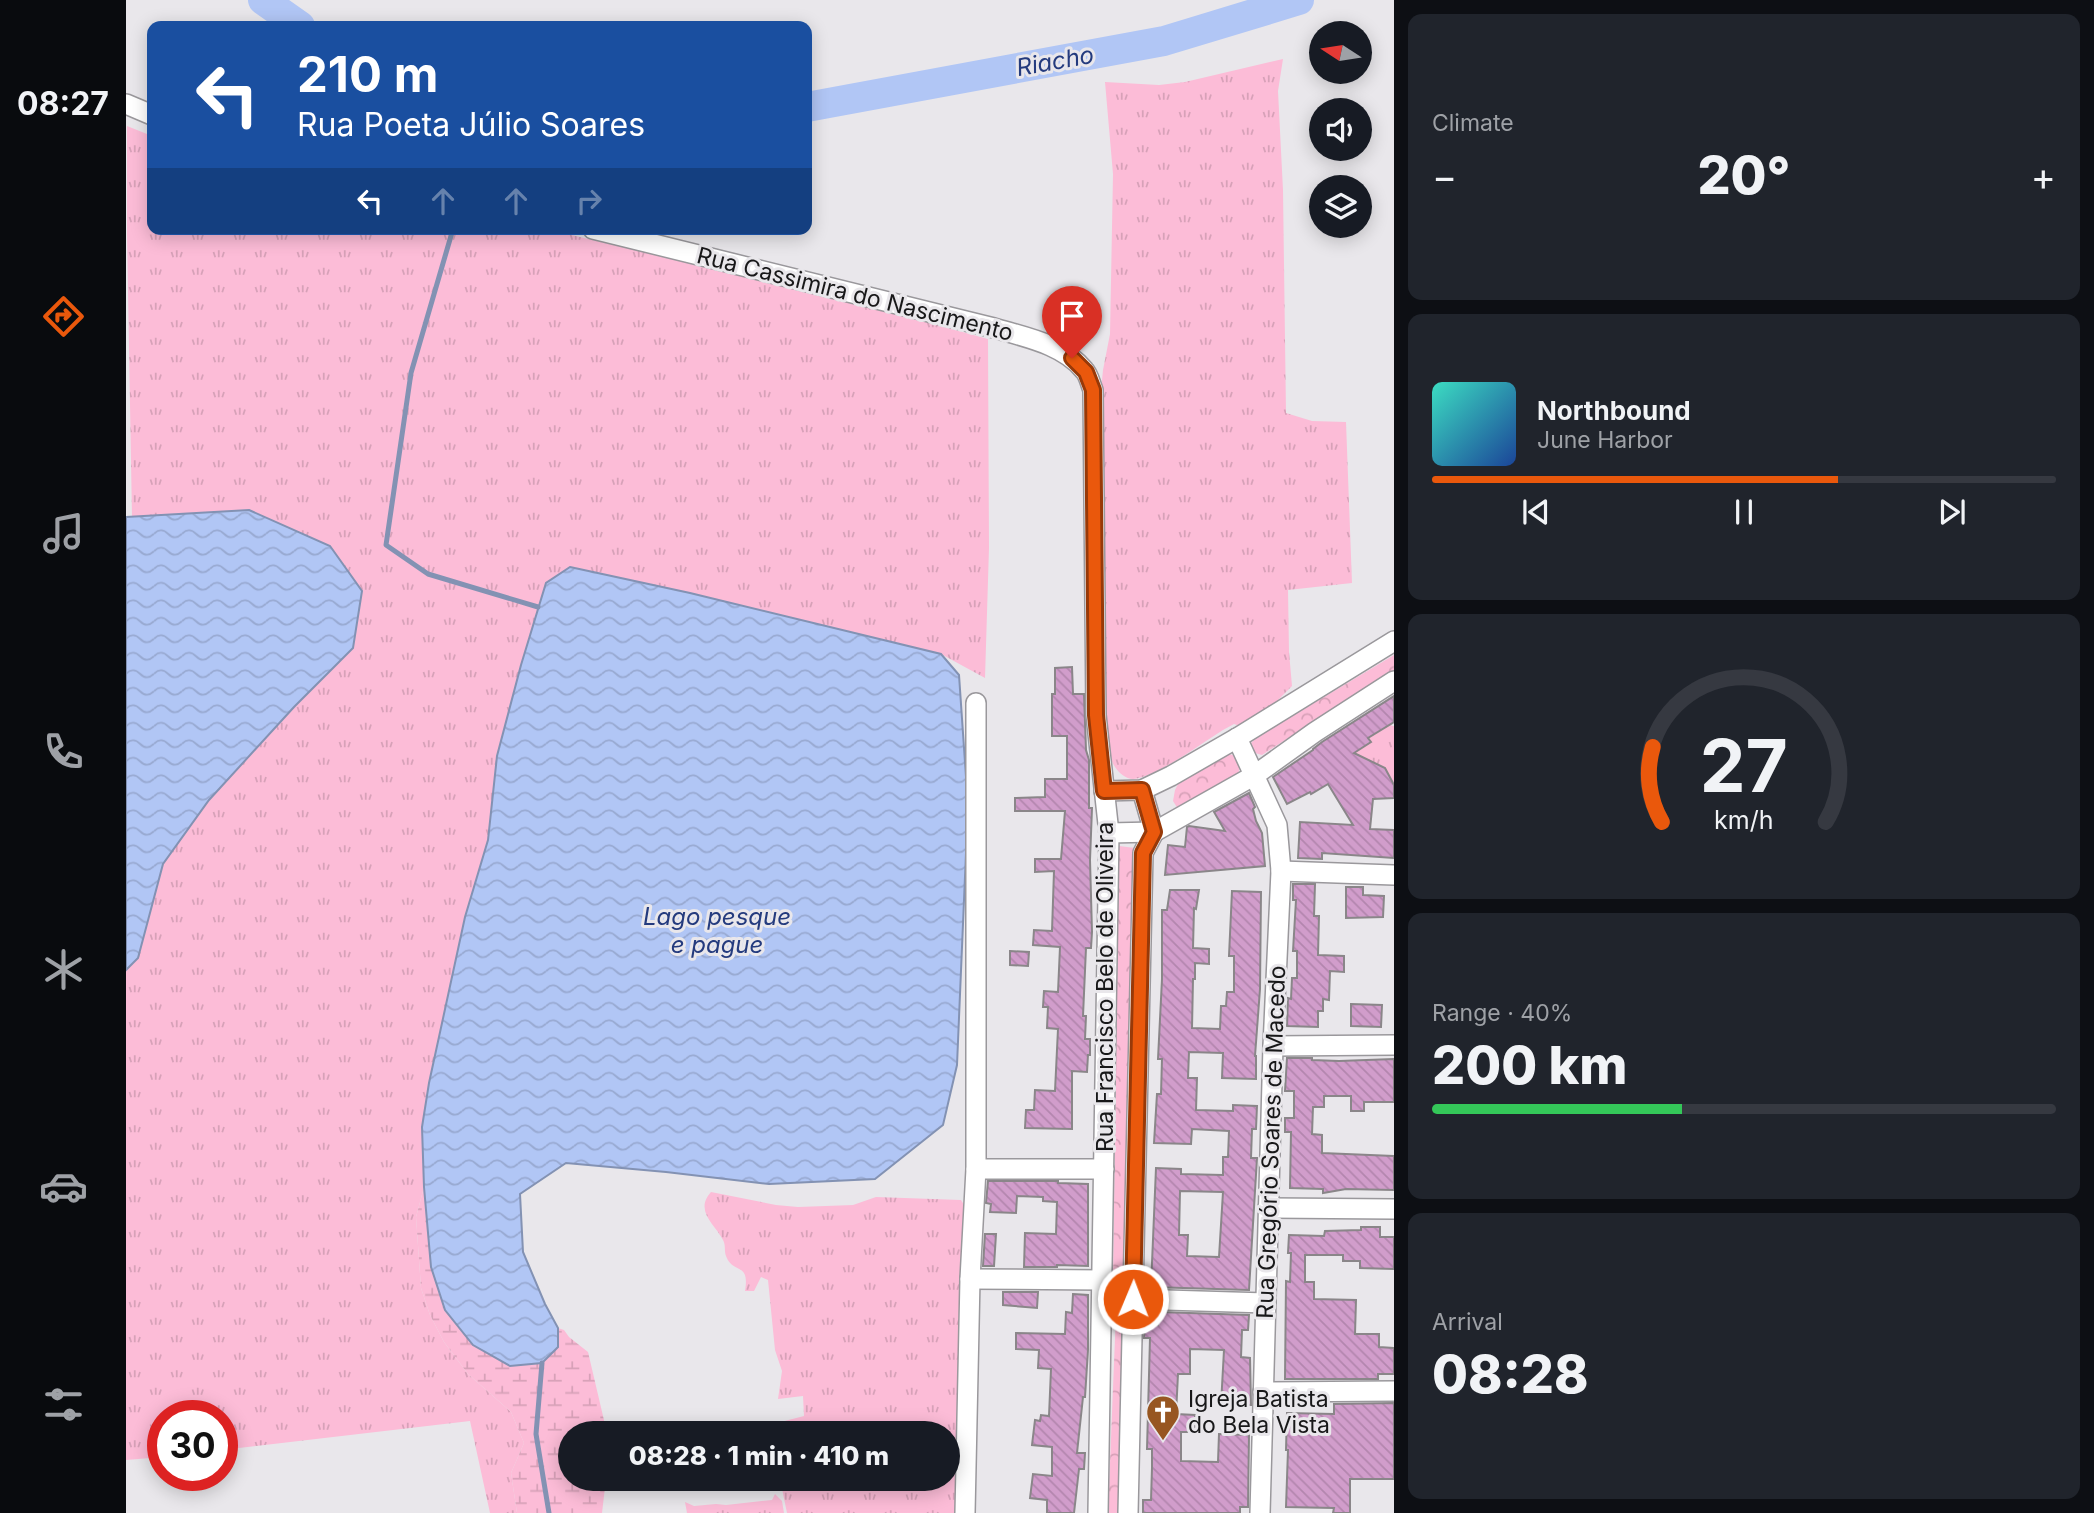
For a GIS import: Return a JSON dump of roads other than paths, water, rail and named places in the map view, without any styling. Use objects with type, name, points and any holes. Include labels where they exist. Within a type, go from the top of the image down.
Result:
[{"type":"street","points":[[126,104],[147,113]]},
{"type":"street","name":"Rua Cassimira do Nascimento","points":[[618,235],[994,328],[1037,341],[1072,358]]},
{"type":"street","name":"Rua Francisco Belo de Oliveira","points":[[1072,358],[1086,372],[1093,390],[1096,715],[1109,833],[1098,1513]]},
{"type":"street","points":[[1104,791],[1142,790],[1171,776],[1394,641]]},
{"type":"street","points":[[1109,833],[1154,832],[1255,775],[1394,681]]},
{"type":"street","points":[[965,1513],[970,1279],[976,1169],[976,703]]},
{"type":"street","name":"Rua Gregório Soares de Macedo","points":[[1237,738],[1277,825],[1281,871],[1273,1046],[1260,1513]]},
{"type":"street","name":"Rua Francisco Belo de Oliveira","points":[[1128,1513],[1143,853],[1154,832],[1142,790]]},
{"type":"street","points":[[1281,871],[1394,875]]},
{"type":"street","points":[[1273,1046],[1394,1045]]},
{"type":"street","points":[[976,1169],[1104,1169]]},
{"type":"street","points":[[1268,1208],[1394,1209]]},
{"type":"street","points":[[970,1279],[1102,1284],[1115,1293],[1130,1291],[1133,1300]]},
{"type":"street","points":[[1101,1312],[1118,1304],[1125,1307],[1133,1300],[1266,1303]]},
{"type":"street","points":[[1263,1392],[1394,1391]]},
{"type":"water","points":[[249,510],[330,546],[362,591],[353,648],[294,707],[209,800],[163,864],[138,958],[126,970],[126,517]]},
{"type":"water","name":"Lago pesque e pague","points":[[570,567],[941,654],[959,675],[968,806],[957,1065],[943,1125],[875,1179],[769,1184],[566,1163],[520,1194],[523,1252],[558,1328],[558,1347],[542,1363],[510,1366],[473,1345],[445,1310],[431,1267],[422,1127],[465,917],[488,840],[497,756],[521,665],[546,583]]},
{"type":"waterway","name":"Riacho","points":[[263,0],[293,21]]},
{"type":"waterway","name":"Riacho","points":[[812,106],[1164,41],[1299,0]]},
{"type":"waterway","points":[[451,235],[411,373],[386,545],[428,574],[538,607]]},
{"type":"waterway","points":[[542,1363],[536,1434],[549,1513]]},
{"type":"place","name":"Igreja Batista do Bela Vista","points":[[1163,1442]]}]
